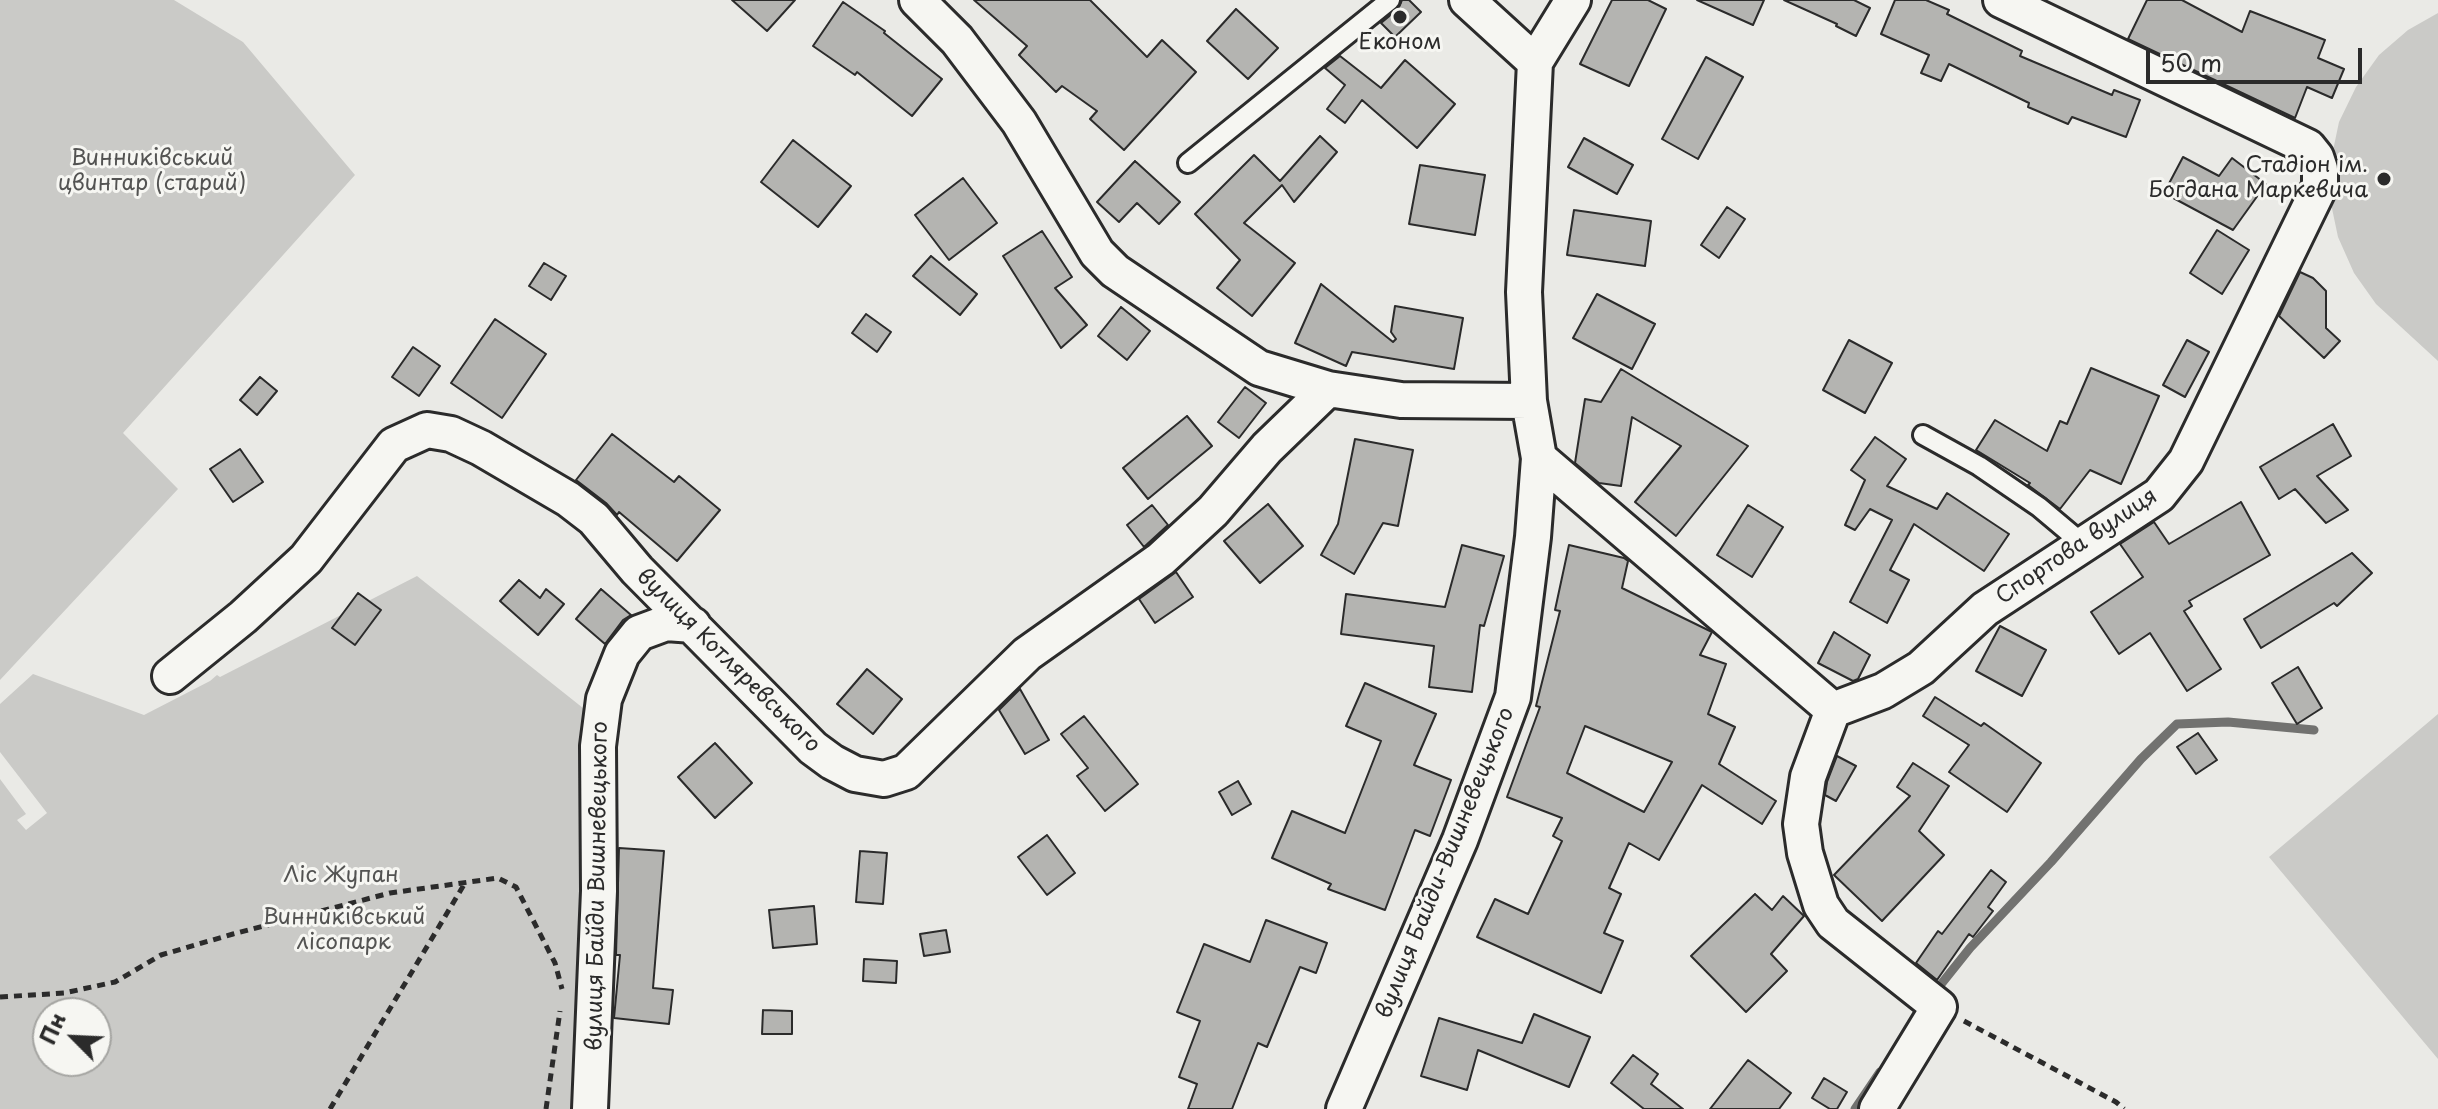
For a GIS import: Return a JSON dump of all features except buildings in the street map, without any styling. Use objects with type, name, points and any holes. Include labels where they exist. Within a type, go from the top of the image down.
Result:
[{"type":"street","points":[[917,0],[957,40],[1019,122],[1097,253],[1115,271],[1259,368],[1328,389],[1401,400],[1529,401]]},
{"type":"street","points":[[1467,0],[1535,62]]},
{"type":"street","name":"вулиця Байди-Вишневецького","points":[[1344,1109],[1460,840],[1513,697],[1533,537],[1539,458],[1529,401],[1524,292],[1535,62],[1573,0]]},
{"type":"street","name":"Спортова вулиця","points":[[1833,710],[1883,691],[1921,668],[1985,609],[2159,495],[2186,461],[2320,186],[2320,169],[2308,147],[2001,0]]},
{"type":"street","name":"вулиця Котляревського","points":[[170,676],[243,617],[306,559],[394,445],[427,430],[451,434],[481,448],[568,499],[594,519],[637,570],[792,729],[832,762],[855,774],[884,779],[906,772],[1027,654],[1161,559],[1213,511],[1267,448],[1328,389]]},
{"type":"street","points":[[1539,458],[1833,710],[1808,777],[1801,824],[1805,853],[1821,905],[1833,923],[1939,1007],[1877,1109]]},
{"type":"street","name":"вулиця Байди Вишневецького","points":[[590,1109],[599,891],[598,746],[604,699],[622,654],[639,633],[666,623],[693,625]]},
{"type":"lane","points":[[1188,163],[1390,0]]},
{"type":"lane","points":[[1923,435],[1979,466],[2039,507],[2083,544]]},
{"type":"path","points":[[0,997],[64,993],[115,982],[161,955],[233,934],[390,893],[498,878],[516,887],[555,963],[562,988],[546,1109]]},
{"type":"path","points":[[330,1109],[466,883]]},
{"type":"path","points":[[1939,1007],[2124,1109]]},
{"type":"green space","name":"Винниківський цвинтар (старий)","points":[[0,0],[174,0],[243,42],[355,175],[123,433],[178,489],[0,680]]},
{"type":"green space","name":"Стадіон ім. Богдана Маркевича","points":[[2438,13],[2438,361],[2376,304],[2354,273],[2338,237],[2330,199],[2331,160],[2339,122],[2356,87],[2379,55],[2408,30]]},
{"type":"green space","name":"Ліс Жупан","points":[[417,576],[588,712],[581,808],[584,809],[577,1109],[0,1109],[0,779],[26,814],[17,820],[26,830],[47,813],[0,752],[0,704],[33,674],[144,715],[217,675],[220,677]]},
{"type":"green space","points":[[2438,714],[2438,1059],[2269,857]]},
{"type":"waterway","points":[[1934,993],[1970,948],[2141,759],[2177,724],[2228,722],[2314,730]]},
{"type":"waterway","points":[[1855,1109],[1880,1072]]},
{"type":"place","name":"Економ","points":[[1400,17]]},
{"type":"place","name":"Стадіон ім. Богдана Маркевича","points":[[2384,179]]},
{"type":"park label","name":"Винниківський лісопарк","points":[[344,930]]}]
